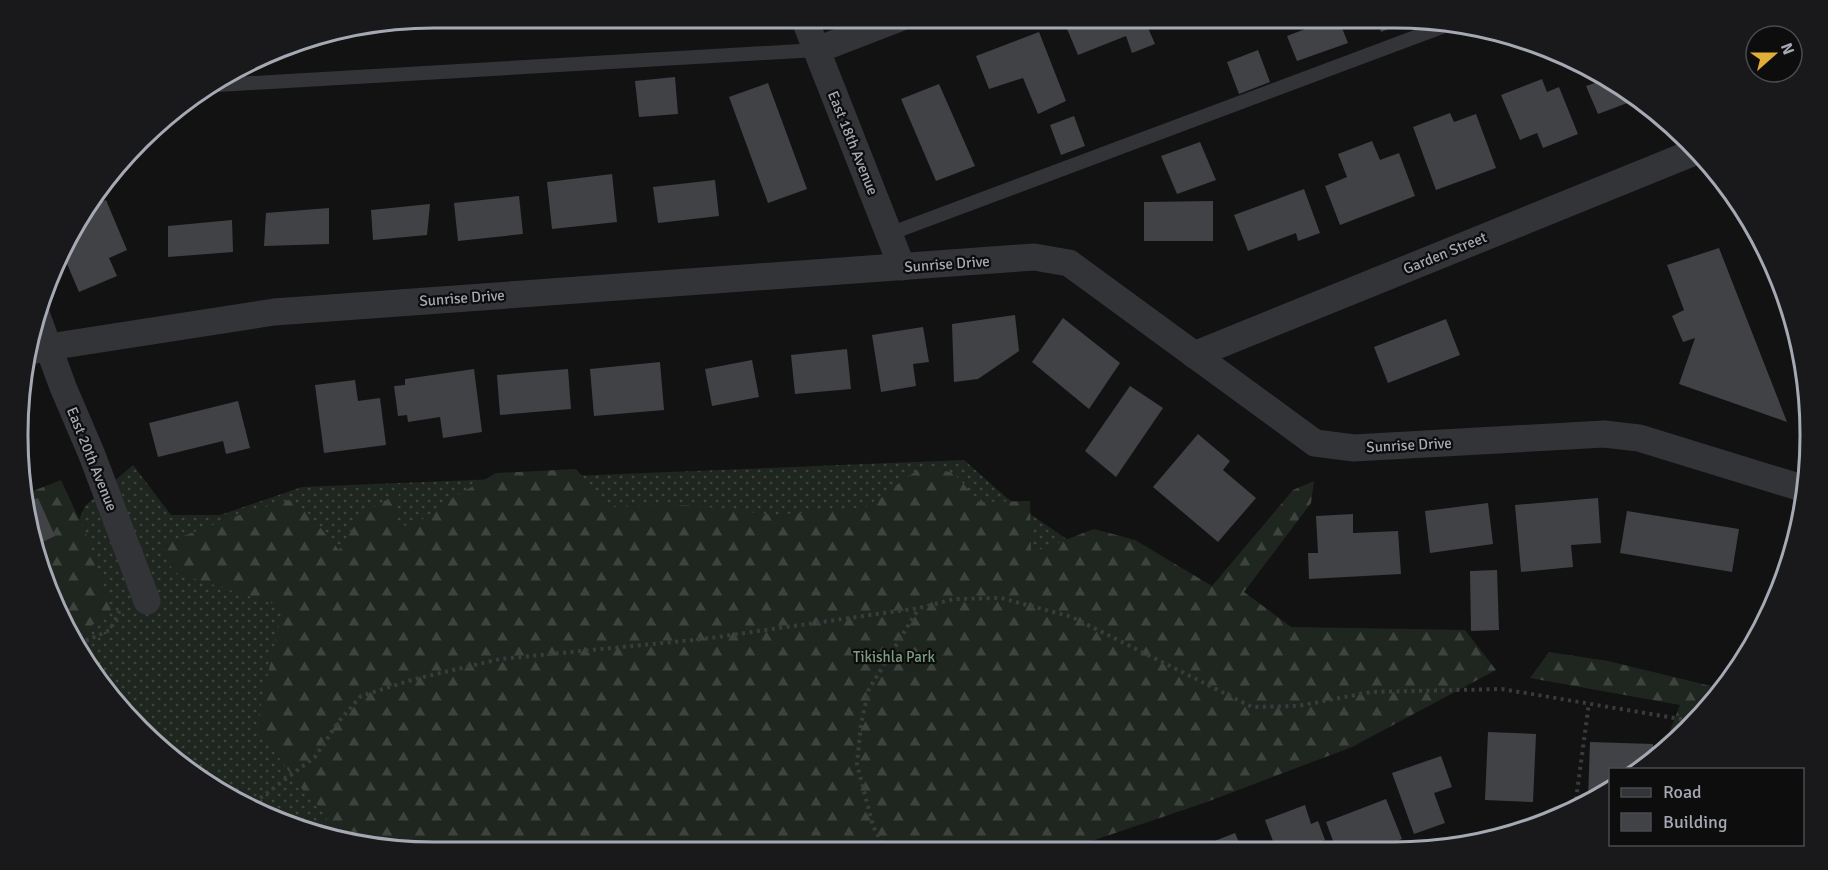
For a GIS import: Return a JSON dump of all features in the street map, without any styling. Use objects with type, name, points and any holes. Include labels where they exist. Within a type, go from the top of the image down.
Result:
[{"type":"street","name":"East 18th Avenue","points":[[808,28],[902,267]]},
{"type":"street","points":[[816,50],[874,28]]},
{"type":"street","name":"Garden Street","points":[[1194,355],[1687,155]]},
{"type":"street","name":"Sunrise Drive","points":[[38,350],[274,312],[1034,257],[1069,263],[1315,442],[1354,448],[1604,434],[1639,438],[1796,486]]},
{"type":"street","name":"East 20th Avenue","points":[[38,350],[147,601]]},
{"type":"lane","points":[[889,234],[1433,30]]},
{"type":"lane","points":[[230,84],[816,50]]},
{"type":"path","points":[[85,641],[110,630],[119,614],[134,570]]},
{"type":"path","points":[[257,801],[315,757],[339,721],[361,696],[415,679],[500,659],[703,639],[919,608],[954,599],[1001,598],[1072,617],[1252,706],[1298,706],[1371,692],[1502,689],[1683,719]]},
{"type":"path","points":[[882,842],[873,826],[857,764],[861,724],[869,689],[919,608]]},
{"type":"path","points":[[1576,798],[1589,703]]},
{"type":"green space","name":"Tikishla Park","points":[[964,460],[1007,498],[1224,647],[473,842],[408,841],[356,834],[304,820],[255,800],[209,773],[167,741],[129,703],[97,661],[61,596],[62,559],[85,506],[133,465],[171,515],[220,515],[302,487]]},
{"type":"green space","name":"Tikishla Park","points":[[923,466],[954,473],[979,502],[1030,501],[1031,553],[1094,529],[1135,540],[1212,586],[1293,490],[1314,481],[1311,503],[1244,592],[1291,627],[1465,630],[1496,670],[1352,747],[1204,803],[1089,842],[408,841],[356,834],[328,827],[325,811],[308,797],[256,727],[283,607],[173,572],[162,544],[242,514],[289,500],[307,512],[339,550],[361,514],[399,493],[396,527],[416,524],[449,500],[496,473],[576,469],[607,507],[689,505],[775,515],[866,507]]},
{"type":"green space","points":[[61,480],[88,538],[111,610],[81,634],[59,591],[50,566],[42,540],[32,491]]},
{"type":"green space","points":[[1549,652],[1608,661],[1712,686],[1699,703],[1669,733],[1680,705],[1530,678]]},
{"type":"building","points":[[1067,28],[1148,28],[1155,44],[1132,53],[1126,36],[1078,55]]},
{"type":"building","points":[[1308,28],[1342,28],[1348,43],[1297,61],[1287,36]]},
{"type":"building","points":[[1380,28],[1391,28],[1381,32]]},
{"type":"building","points":[[1039,32],[1066,101],[1038,114],[1023,78],[989,89],[976,56]]},
{"type":"building","points":[[1258,50],[1270,82],[1239,94],[1227,62]]},
{"type":"building","points":[[675,77],[678,114],[639,117],[635,81]]},
{"type":"building","points":[[1542,79],[1547,92],[1559,87],[1578,134],[1543,148],[1537,133],[1520,140],[1501,95]]},
{"type":"building","points":[[768,83],[807,189],[768,203],[729,97]]},
{"type":"building","points":[[1596,83],[1627,103],[1598,114],[1586,86]]},
{"type":"building","points":[[939,84],[975,166],[936,181],[901,99]]},
{"type":"building","points":[[1450,113],[1454,122],[1476,114],[1496,168],[1436,190],[1413,127]]},
{"type":"building","points":[[1074,116],[1085,146],[1061,155],[1050,125]]},
{"type":"building","points":[[1372,141],[1380,160],[1399,153],[1415,196],[1340,225],[1325,186],[1347,177],[1338,154]]},
{"type":"building","points":[[1200,142],[1216,180],[1177,194],[1161,156]]},
{"type":"building","points":[[612,174],[617,222],[552,229],[547,182]]},
{"type":"building","points":[[715,180],[719,216],[658,223],[653,187]]},
{"type":"building","points":[[1304,189],[1320,233],[1298,241],[1296,233],[1248,251],[1234,215]]},
{"type":"building","points":[[519,196],[523,234],[458,241],[454,203]]},
{"type":"building","points":[[106,200],[127,250],[109,258],[117,276],[79,292],[67,263],[103,201]]},
{"type":"building","points":[[1213,201],[1213,241],[1144,241],[1144,202]]},
{"type":"building","points":[[430,204],[427,235],[373,240],[371,210]]},
{"type":"building","points":[[329,208],[329,244],[264,246],[266,213]]},
{"type":"building","points":[[232,220],[233,252],[168,257],[168,226]]},
{"type":"building","points":[[1719,248],[1787,422],[1679,384],[1695,338],[1683,342],[1672,316],[1684,310],[1667,265]]},
{"type":"building","points":[[1015,315],[1019,351],[978,379],[954,382],[952,324]]},
{"type":"building","points":[[1063,318],[1120,363],[1089,409],[1032,362]]},
{"type":"building","points":[[1446,319],[1460,355],[1388,383],[1374,347]]},
{"type":"building","points":[[923,327],[929,362],[913,364],[916,386],[881,392],[872,335]]},
{"type":"building","points":[[847,349],[851,389],[795,394],[791,355]]},
{"type":"building","points":[[752,360],[759,397],[712,406],[705,369]]},
{"type":"building","points":[[660,362],[664,410],[594,416],[590,369]]},
{"type":"building","points":[[474,369],[482,432],[443,438],[440,417],[408,422],[407,415],[398,416],[394,386],[405,385],[405,379]]},
{"type":"building","points":[[568,369],[571,409],[500,415],[497,375]]},
{"type":"building","points":[[355,380],[358,401],[380,398],[386,445],[324,453],[315,385]]},
{"type":"building","points":[[1130,386],[1163,408],[1116,477],[1085,451]]},
{"type":"building","points":[[238,401],[250,448],[226,454],[223,441],[158,457],[149,423]]},
{"type":"building","points":[[1198,434],[1230,461],[1223,470],[1256,498],[1218,542],[1153,487]]},
{"type":"building","points":[[38,498],[55,536],[43,542],[36,514],[34,500]]},
{"type":"building","points":[[1598,498],[1601,543],[1571,545],[1573,567],[1521,572],[1515,505]]},
{"type":"building","points":[[1488,503],[1493,544],[1430,553],[1425,511]]},
{"type":"building","points":[[1627,511],[1739,529],[1732,572],[1620,553]]},
{"type":"building","points":[[1353,514],[1353,533],[1398,531],[1401,574],[1309,579],[1308,553],[1318,553],[1316,516]]},
{"type":"building","points":[[1497,570],[1499,630],[1471,631],[1470,571]]},
{"type":"building","points":[[1488,732],[1536,734],[1533,802],[1485,800]]},
{"type":"building","points":[[1590,742],[1653,744],[1653,747],[1626,768],[1609,768],[1609,779],[1588,791]]},
{"type":"building","points":[[1441,756],[1452,787],[1434,793],[1445,823],[1414,834],[1392,773]]},
{"type":"building","points":[[1386,799],[1402,839],[1395,842],[1333,842],[1326,822]]},
{"type":"building","points":[[1305,805],[1311,824],[1318,821],[1325,840],[1273,842],[1265,820]]},
{"type":"building","points":[[1235,833],[1239,842],[1212,842]]}]
